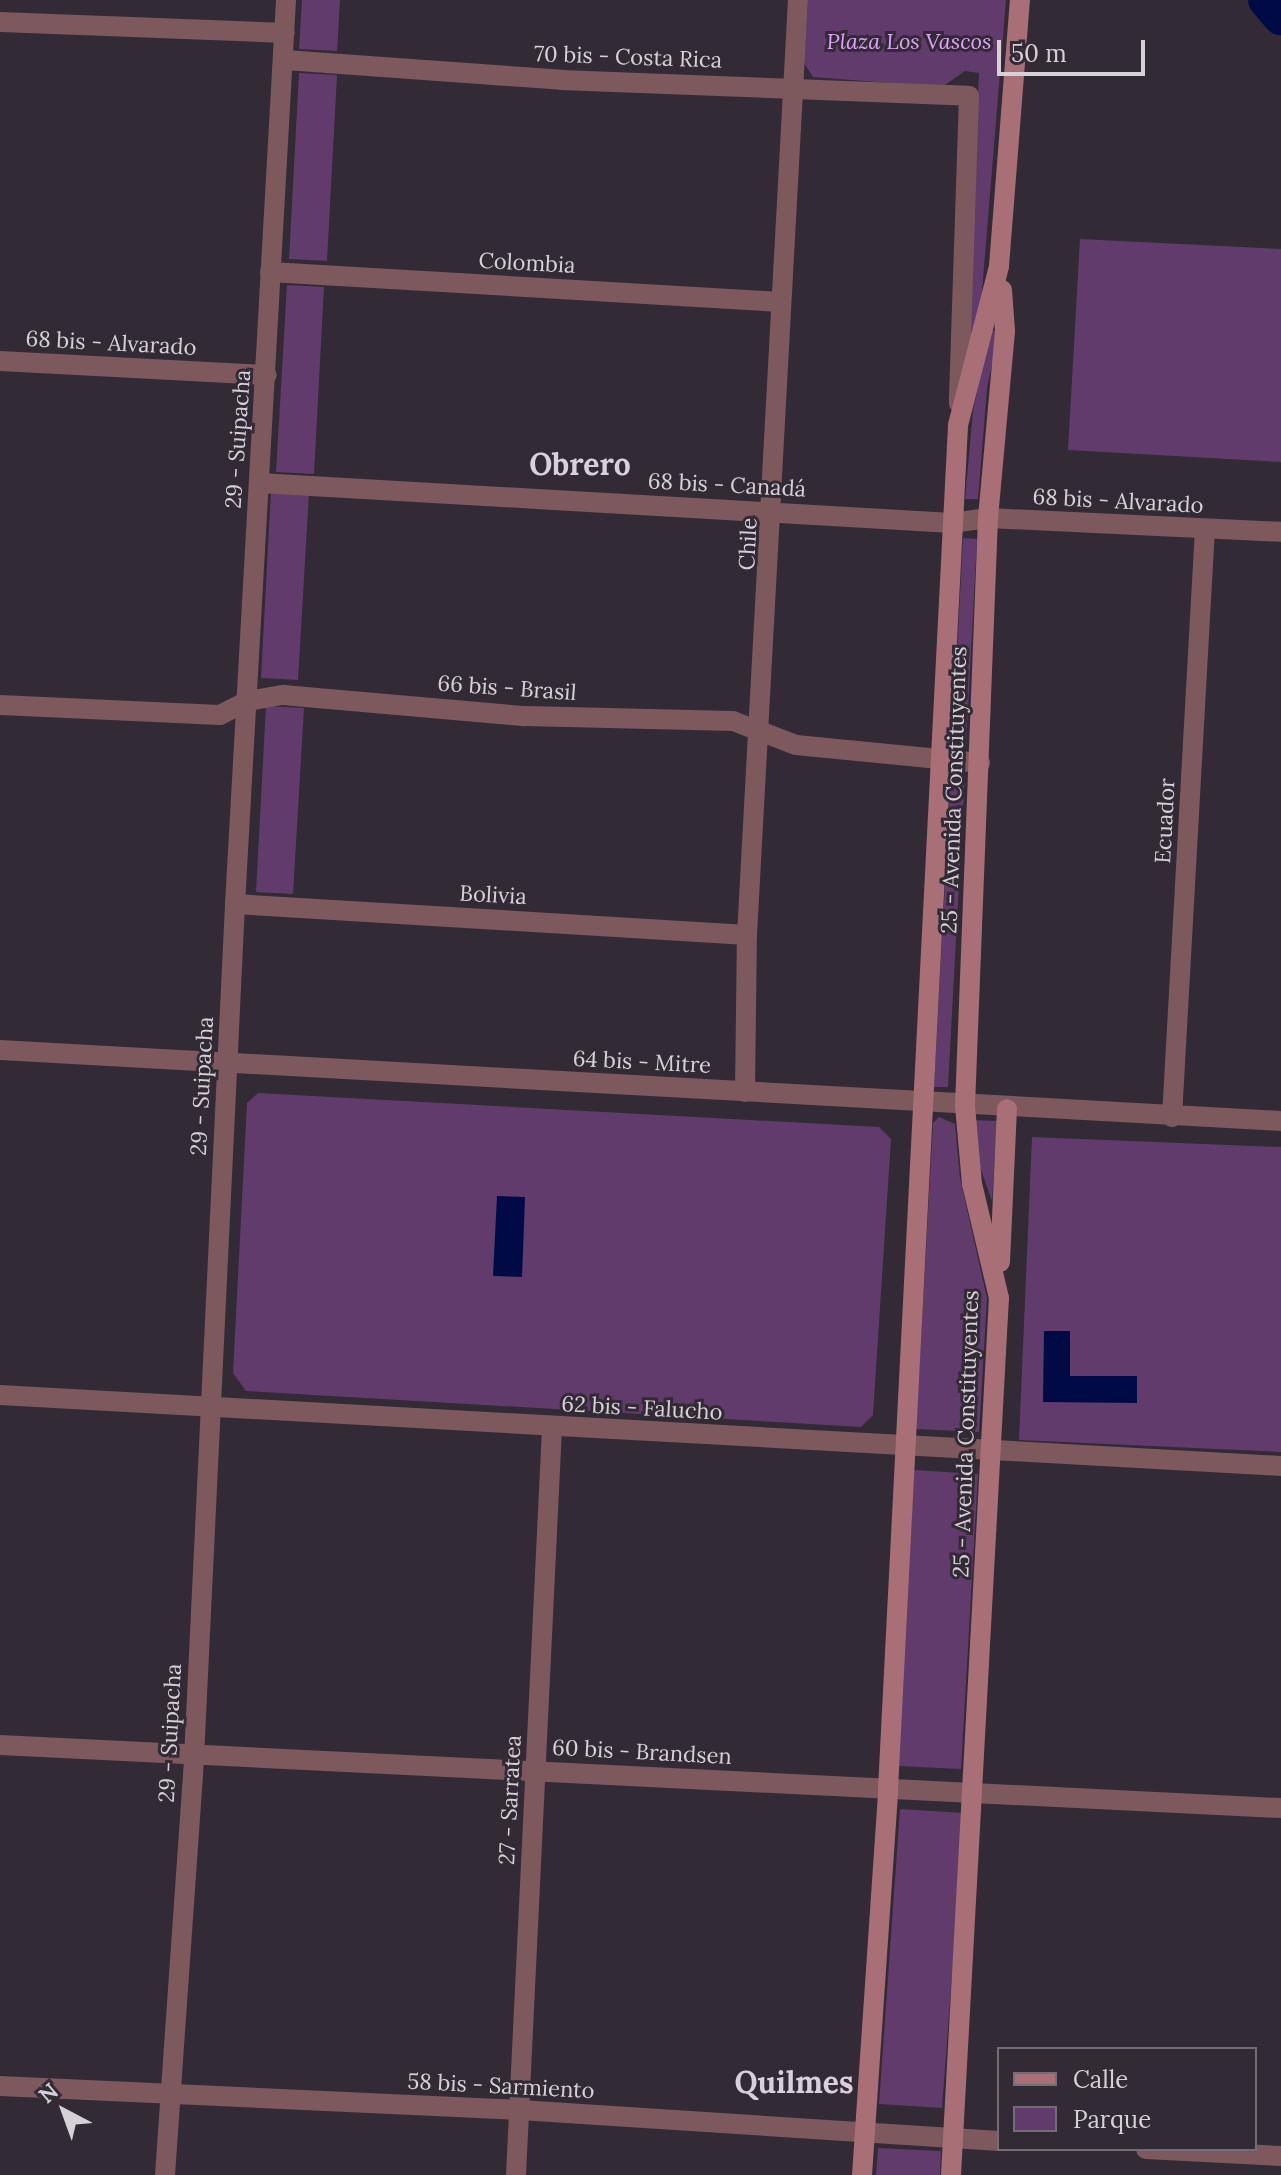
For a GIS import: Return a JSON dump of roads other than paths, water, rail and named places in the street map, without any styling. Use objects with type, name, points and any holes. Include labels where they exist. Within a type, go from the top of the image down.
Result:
[{"type":"main road","name":"25 - Avenida Constituyentes","points":[[951,2175],[975,1796],[999,1298],[972,1184],[965,1106],[988,518],[1005,331],[999,266],[1020,0]]},
{"type":"main road","name":"25 - Avenida Constituyentes","points":[[862,2175],[888,1789],[958,425],[999,266]]},
{"type":"main road","points":[[999,1298],[1007,1109]]},
{"type":"street","name":"29 - Suipacha","points":[[165,2175],[194,1758],[235,904],[286,0]]},
{"type":"street","name":"Chile","points":[[745,1092],[747,935],[774,511],[781,302],[798,0]]},
{"type":"street","points":[[0,22],[285,33]]},
{"type":"street","name":"70 bis - Costa Rica","points":[[285,60],[561,80],[969,96]]},
{"type":"street","name":"25 - Avenida Constituyentes","points":[[958,425],[969,96]]},
{"type":"street","name":"Colombia","points":[[270,272],[781,302]]},
{"type":"street","name":"68 bis - Alvarado","points":[[0,361],[267,375]]},
{"type":"street","name":"68 bis - Canadá","points":[[259,483],[952,523]]},
{"type":"street","name":"68 bis - Alvarado","points":[[952,523],[988,518],[1281,532]]},
{"type":"street","name":"Ecuador","points":[[1172,1117],[1205,529]]},
{"type":"street","name":"66 bis - Brasil","points":[[0,705],[220,715],[248,701],[283,695],[525,716],[733,721],[761,735],[796,745],[980,763]]},
{"type":"street","name":"Bolivia","points":[[235,904],[747,935]]},
{"type":"street","name":"64 bis - Mitre","points":[[0,1050],[1007,1109],[1281,1121]]},
{"type":"street","name":"62 bis - Falucho","points":[[0,1395],[552,1428],[1281,1466]]},
{"type":"street","name":"27 - Sarratea","points":[[516,2175],[552,1428]]},
{"type":"street","name":"60 bis - Brandsen","points":[[0,1745],[194,1758],[535,1771],[975,1796],[1281,1808]]},
{"type":"street","name":"58 bis - Sarmiento","points":[[0,2086],[520,2110],[997,2141]]},
{"type":"street","points":[[1185,2151],[1281,2156]]},
{"type":"waterway","points":[[1266,0],[1281,17]]},
{"type":"district","name":"Obrero","points":[[580,464]]},
{"type":"district","name":"Quilmes","points":[[794,2082]]},
{"type":"park label","name":"Plaza Los Vascos","points":[[909,42]]}]
